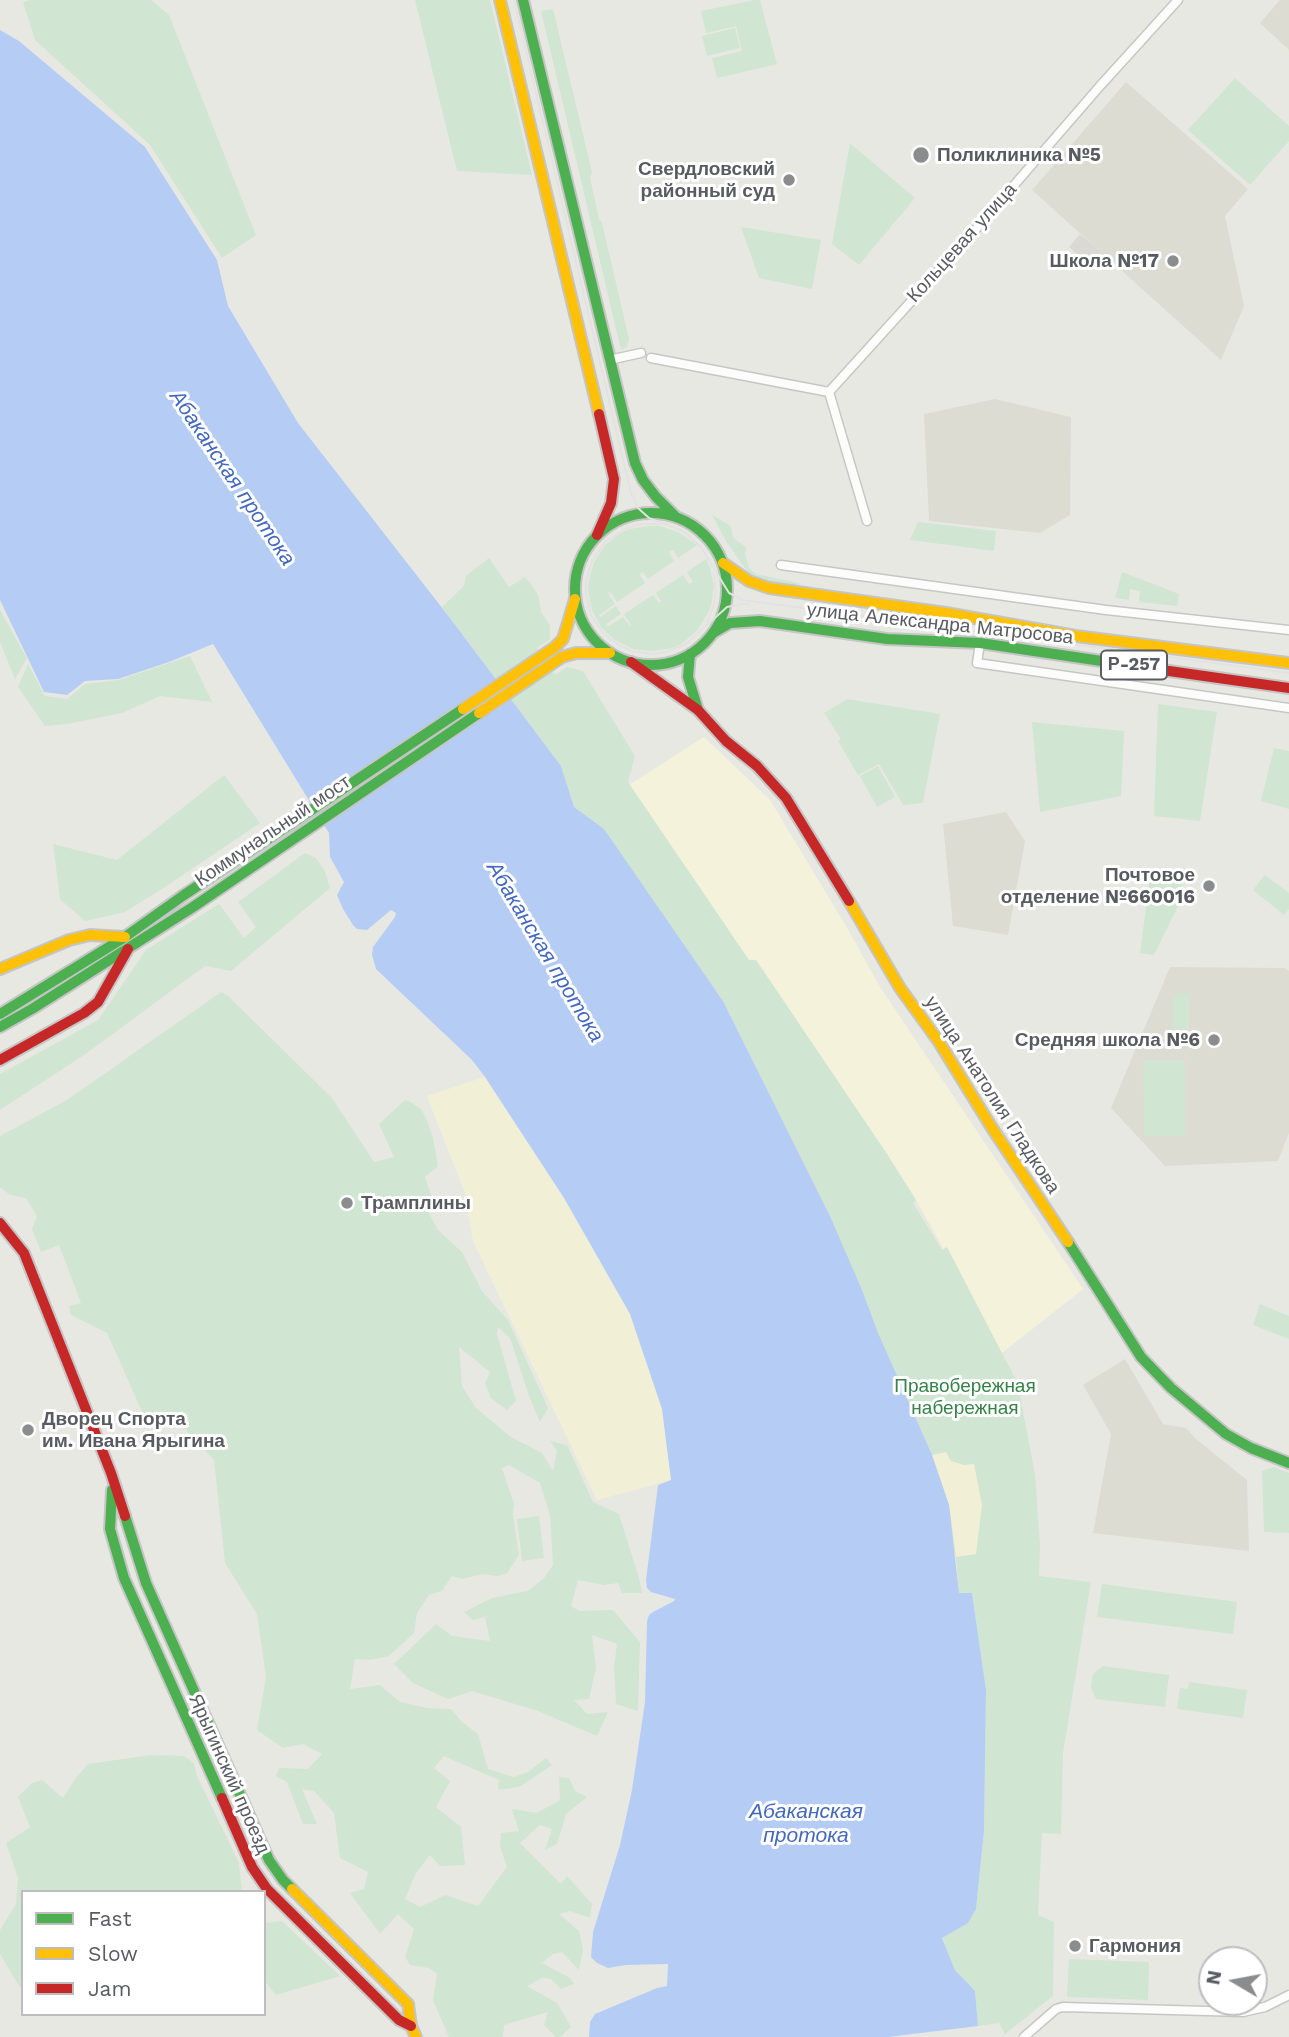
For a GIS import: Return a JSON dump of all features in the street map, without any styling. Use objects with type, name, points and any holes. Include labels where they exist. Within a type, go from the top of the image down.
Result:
[{"type":"main road","points":[[500,0],[614,479],[611,503],[597,535]]},
{"type":"main road","points":[[523,0],[635,463],[643,480],[675,516]]},
{"type":"main road","name":"Р-257","points":[[654,512],[675,516],[700,530],[710,540],[723,563],[727,599],[720,622],[713,633],[690,654],[666,664],[631,663],[610,653],[591,636],[583,624],[575,599],[578,566],[589,543],[613,522],[633,514],[654,512]]},
{"type":"main road","name":"улица Александра Матросова","points":[[723,563],[749,581],[769,588],[1086,638],[1289,663]]},
{"type":"main road","name":"Коммунальный мост","points":[[0,1027],[32,1009],[127,942],[184,895],[555,647],[563,639],[575,599]]},
{"type":"main road","name":"улица Александра Матросова","points":[[713,633],[730,623],[760,621],[887,639],[980,643],[1289,688]]},
{"type":"main road","name":"Коммунальный мост","points":[[0,1014],[193,907],[562,657],[576,653],[610,653]]},
{"type":"main road","points":[[690,654],[688,677],[698,710]]},
{"type":"main road","points":[[631,663],[698,710]]},
{"type":"main road","name":"улица Анатолия Гладкова","points":[[698,710],[726,741],[757,766],[786,798],[900,988],[939,1042],[1141,1357],[1171,1388],[1226,1434],[1251,1448],[1289,1463]]},
{"type":"main road","points":[[0,969],[69,940],[90,935],[127,942],[103,998],[84,1013],[0,1060]]},
{"type":"main road","name":"Ярыгинский проезд","points":[[0,1223],[24,1253],[103,1451],[141,1571],[269,1860],[283,1881],[408,2004],[414,2032]]},
{"type":"main road","name":"Ярыгинский проезд","points":[[112,1481],[110,1529],[124,1578],[252,1867],[276,1899],[414,2032]]},
{"type":"main road","points":[[124,1578],[141,1571]]},
{"type":"street","name":"Кольцевая улица","points":[[830,393],[1178,0]]},
{"type":"street","points":[[609,360],[641,353]]},
{"type":"street","points":[[651,358],[830,393],[867,521]]},
{"type":"street","points":[[780,565],[1106,610],[1289,630]]},
{"type":"street","points":[[980,643],[977,663],[1289,708]]},
{"type":"street","points":[[1024,2037],[1056,2009],[1063,2007],[1242,2012],[1265,2007],[1289,1995]]},
{"type":"shaded area","points":[[1280,0],[1289,0],[1289,50],[1260,23]]},
{"type":"shaded area","name":"Школа №17","points":[[1126,82],[1248,189],[1225,216],[1244,306],[1221,360],[1032,190]]},
{"type":"shaded area","points":[[1080,234],[1105,255],[1093,269],[1069,247]]},
{"type":"shaded area","points":[[995,399],[1071,417],[1070,515],[1040,533],[929,521],[924,414]]},
{"type":"shaded area","points":[[704,737],[770,800],[880,987],[1083,1289],[1002,1353],[887,1154],[756,960],[749,960],[629,785]]},
{"type":"shaded area","points":[[1006,812],[1025,841],[1008,935],[953,926],[943,824]]},
{"type":"shaded area","name":"Средняя школа №6","points":[[1170,967],[1285,968],[1289,971],[1289,1133],[1278,1161],[1165,1166],[1111,1108]]},
{"type":"shaded area","points":[[1125,1359],[1163,1424],[1186,1428],[1247,1480],[1249,1551],[1093,1533],[1111,1434],[1083,1385]]},
{"type":"green space","points":[[151,0],[169,15],[256,235],[222,258],[150,145],[35,40],[23,2]]},
{"type":"green space","points":[[415,0],[490,0],[532,175],[457,171]]},
{"type":"green space","points":[[760,0],[777,64],[717,78],[712,58],[742,51],[736,26],[706,33],[701,11]]},
{"type":"green space","points":[[553,9],[592,172],[590,178],[599,219],[629,339],[627,347],[621,350],[541,11]]},
{"type":"green space","points":[[735,28],[740,48],[707,56],[702,36]]},
{"type":"green space","points":[[1235,78],[1289,126],[1289,141],[1250,185],[1188,130]]},
{"type":"green space","points":[[850,143],[915,198],[859,265],[832,244]]},
{"type":"green space","points":[[741,227],[821,240],[812,289],[759,278]]},
{"type":"green space","points":[[712,515],[731,526],[733,538],[746,547],[749,568],[756,574],[798,583],[800,586],[752,578],[726,541]]},
{"type":"green space","points":[[918,522],[996,531],[994,551],[910,540]]},
{"type":"green space","points":[[649,526],[678,532],[697,545],[678,558],[673,550],[669,552],[674,561],[648,579],[643,572],[639,574],[645,583],[617,602],[610,592],[608,593],[615,604],[599,615],[600,617],[616,606],[621,614],[606,624],[607,627],[623,617],[630,626],[624,614],[653,595],[659,603],[661,601],[656,593],[683,575],[689,584],[693,582],[687,572],[706,559],[714,587],[711,606],[696,632],[672,648],[653,651],[633,649],[608,634],[592,610],[588,590],[594,562],[605,545],[630,529]]},
{"type":"green space","name":"Правобережная набережная","points":[[489,558],[509,587],[525,577],[534,588],[541,612],[550,625],[550,639],[537,648],[555,675],[567,667],[583,671],[635,756],[628,782],[749,960],[756,960],[887,1154],[916,1200],[913,1203],[942,1250],[947,1247],[1018,1384],[1035,1475],[1040,1546],[1039,1576],[1091,1582],[1063,1753],[1061,1834],[1042,1833],[1038,1915],[1054,1922],[1053,1996],[1005,2034],[999,2023],[978,2026],[975,1991],[955,1970],[942,1937],[968,1923],[976,1909],[984,1831],[986,1690],[972,1593],[959,1593],[956,1557],[861,1290],[830,1216],[723,1001],[604,830],[574,807],[561,766],[442,607],[464,586],[466,576]]},
{"type":"green space","points":[[1122,572],[1179,594],[1177,606],[1139,602],[1140,591],[1130,589],[1129,600],[1115,598]]},
{"type":"green space","points":[[0,610],[27,658],[15,679],[0,642]]},
{"type":"green space","points":[[190,656],[212,702],[160,696],[122,713],[45,726],[18,687],[28,664],[45,696],[67,699],[85,684],[118,680]]},
{"type":"green space","points":[[847,699],[940,714],[923,803],[903,805],[879,764],[858,775],[838,741],[841,739],[824,713]]},
{"type":"green space","points":[[1158,704],[1217,712],[1200,821],[1154,816]]},
{"type":"green space","points":[[1032,722],[1124,731],[1121,796],[1040,812]]},
{"type":"green space","points":[[1274,748],[1289,751],[1289,809],[1261,801]]},
{"type":"green space","points":[[878,766],[895,797],[877,807],[860,776]]},
{"type":"green space","points":[[224,775],[260,823],[125,912],[85,921],[60,899],[53,844],[117,860]]},
{"type":"green space","points":[[305,853],[316,858],[325,871],[330,888],[231,971],[205,966],[87,1053],[0,1110],[0,1074],[98,1020],[146,950],[219,904],[244,938],[256,927],[238,902]]},
{"type":"green space","points":[[1151,870],[1183,877],[1178,906],[1154,955],[1140,953]]},
{"type":"green space","points":[[1265,875],[1289,893],[1289,909],[1284,915],[1253,890]]},
{"type":"green space","points":[[221,992],[332,1098],[374,1162],[394,1157],[379,1124],[405,1100],[421,1109],[433,1138],[438,1166],[425,1177],[434,1204],[428,1211],[437,1229],[462,1252],[482,1291],[508,1320],[548,1408],[540,1422],[510,1338],[498,1327],[497,1334],[516,1401],[507,1410],[491,1398],[485,1383],[490,1372],[459,1347],[462,1386],[476,1408],[511,1437],[542,1453],[553,1471],[557,1451],[550,1441],[567,1445],[593,1502],[619,1514],[642,1593],[622,1593],[618,1583],[604,1585],[578,1580],[571,1606],[579,1611],[613,1610],[640,1642],[638,1711],[616,1704],[614,1667],[617,1644],[592,1635],[596,1668],[589,1699],[574,1700],[587,1714],[608,1712],[597,1736],[538,1711],[472,1691],[448,1699],[413,1683],[394,1664],[436,1624],[452,1636],[490,1641],[485,1617],[473,1620],[464,1612],[492,1598],[528,1591],[544,1578],[553,1565],[550,1515],[540,1483],[509,1465],[502,1468],[514,1504],[519,1555],[507,1573],[498,1576],[483,1574],[462,1579],[452,1576],[442,1591],[429,1595],[417,1613],[414,1633],[389,1656],[370,1660],[355,1659],[350,1689],[380,1685],[400,1702],[427,1708],[451,1709],[478,1734],[488,1769],[514,1777],[528,1772],[546,1758],[552,1765],[519,1787],[498,1790],[499,1780],[444,1756],[434,1768],[450,1781],[436,1807],[461,1827],[465,1865],[440,1866],[430,1855],[416,1873],[405,1899],[420,1907],[445,1895],[478,1906],[507,1867],[500,1847],[501,1833],[519,1831],[512,1809],[537,1813],[560,1800],[559,1777],[569,1778],[575,1791],[587,1797],[566,1814],[557,1844],[545,1850],[552,1829],[540,1825],[520,1843],[561,1884],[567,1876],[592,1904],[590,1918],[570,1911],[559,1914],[579,1931],[583,1950],[579,1970],[562,1952],[553,1954],[542,1963],[570,1978],[574,1984],[561,1989],[551,1979],[542,1978],[527,1986],[557,2003],[571,2027],[560,2037],[556,2037],[544,2025],[548,2012],[504,2025],[503,2037],[449,2037],[433,2000],[437,1974],[429,1968],[410,1965],[405,1957],[414,1929],[398,1914],[380,1934],[350,1893],[364,1889],[368,1872],[340,1858],[334,1813],[314,1791],[302,1789],[317,1824],[303,1824],[287,1782],[276,1776],[279,1768],[308,1769],[322,1754],[303,1744],[283,1748],[257,1730],[266,1677],[257,1614],[225,1563],[214,1460],[171,1414],[144,1416],[107,1333],[71,1315],[69,1306],[81,1303],[59,1245],[41,1252],[32,1229],[37,1216],[26,1198],[10,1195],[0,1187],[0,1136],[67,1100]]},
{"type":"green space","points":[[1173,994],[1189,994],[1189,1029],[1173,1029]]},
{"type":"green space","points":[[1143,1060],[1185,1060],[1185,1136],[1144,1136]]},
{"type":"green space","points":[[1260,1304],[1289,1316],[1289,1339],[1253,1325]]},
{"type":"green space","points":[[1274,1467],[1289,1473],[1289,1533],[1264,1532],[1262,1471]]},
{"type":"green space","points":[[539,1516],[544,1558],[522,1561],[517,1519]]},
{"type":"green space","points":[[1102,1584],[1237,1602],[1233,1634],[1097,1617]]},
{"type":"green space","points":[[1103,1666],[1169,1675],[1165,1707],[1096,1699],[1091,1687],[1093,1674]]},
{"type":"green space","points":[[1189,1682],[1247,1690],[1243,1718],[1177,1709],[1180,1688],[1188,1689]]},
{"type":"green space","points":[[151,1755],[184,1756],[194,1763],[197,1776],[239,1863],[242,1890],[21,1890],[21,1988],[0,1954],[0,1930],[16,1904],[18,1878],[6,1843],[30,1827],[18,1797],[32,1783],[42,1780],[63,1798],[88,1764]]},
{"type":"green space","points":[[282,1921],[340,1976],[276,1995],[266,1982],[266,1923]]},
{"type":"green space","points":[[1069,1959],[1149,1962],[1148,2000],[1067,1997]]},
{"type":"sand","points":[[485,1077],[564,1198],[630,1314],[662,1409],[671,1480],[597,1500],[473,1241],[465,1193],[427,1096]]},
{"type":"sand","points":[[946,1452],[951,1461],[964,1465],[974,1464],[982,1505],[976,1554],[956,1557],[949,1505],[932,1455]]},
{"type":"water","name":"Абаканская протока","points":[[0,30],[19,41],[145,147],[217,260],[228,306],[298,423],[561,766],[574,807],[604,829],[723,1001],[830,1216],[932,1455],[949,1505],[959,1593],[972,1593],[986,1690],[984,1831],[976,1909],[968,1923],[942,1938],[955,1970],[975,1991],[978,2026],[888,2037],[589,2037],[590,2022],[595,2014],[667,1986],[668,1964],[608,1968],[591,1957],[593,1932],[620,1845],[632,1790],[645,1702],[647,1621],[649,1615],[675,1599],[651,1592],[647,1588],[646,1580],[658,1485],[671,1480],[662,1409],[630,1314],[564,1198],[472,1060],[376,969],[373,947],[396,913],[391,910],[367,930],[357,929],[353,925],[337,895],[344,882],[330,857],[329,833],[213,644],[118,679],[85,681],[67,695],[44,692],[0,600]]},
{"type":"tram line","points":[[514,0],[631,493],[638,508],[649,518],[683,531],[700,546],[729,593],[743,600],[1289,673]]},
{"type":"tram line","points":[[659,524],[642,524],[627,528],[605,542],[592,561],[586,593],[591,615],[604,634],[632,651],[654,654],[665,652],[686,644],[727,607],[750,605]]},
{"type":"tram line","points":[[707,622],[714,605],[714,575]]},
{"type":"traffic: fast","points":[[523,0],[635,463],[643,480],[675,516]]},
{"type":"traffic: fast","points":[[651,513],[680,518],[705,535],[722,560],[727,589],[722,618],[705,643],[680,660],[651,665],[622,660],[597,643],[580,618],[575,589],[580,560],[597,535],[622,518],[651,513]]},
{"type":"traffic: fast","points":[[713,633],[730,623],[760,621],[887,639],[980,643],[1169,671]]},
{"type":"traffic: fast","points":[[690,654],[688,677],[698,710]]},
{"type":"traffic: fast","points":[[0,1014],[125,937],[463,709]]},
{"type":"traffic: fast","points":[[0,1027],[193,907],[479,713]]},
{"type":"traffic: fast","points":[[1068,1242],[1141,1357],[1171,1388],[1226,1434],[1251,1448],[1289,1463]]},
{"type":"traffic: fast","points":[[112,1490],[110,1529],[124,1578],[222,1798]]},
{"type":"traffic: fast","points":[[125,1516],[146,1583],[269,1860],[292,1889]]},
{"type":"traffic: slow","points":[[500,0],[599,414]]},
{"type":"traffic: slow","points":[[723,563],[749,581],[769,588],[946,613],[1076,636],[1289,663]]},
{"type":"traffic: slow","points":[[463,709],[555,647],[563,639],[575,599]]},
{"type":"traffic: slow","points":[[479,713],[562,657],[576,653],[610,653]]},
{"type":"traffic: slow","points":[[849,901],[900,988],[939,1042],[1068,1242]]},
{"type":"traffic: slow","points":[[0,969],[69,940],[90,935],[125,937]]},
{"type":"traffic: slow","points":[[292,1889],[408,2004],[411,2026],[416,2037]]},
{"type":"traffic: jam","points":[[597,535],[611,503],[614,479],[599,414]]},
{"type":"traffic: jam","points":[[631,662],[698,710],[726,741],[757,766],[786,798],[849,901]]},
{"type":"traffic: jam","points":[[1169,671],[1289,688]]},
{"type":"traffic: jam","points":[[0,1060],[84,1013],[98,1002],[128,949]]},
{"type":"traffic: jam","points":[[0,1223],[24,1253],[111,1473],[125,1516]]},
{"type":"traffic: jam","points":[[222,1798],[252,1867],[267,1889],[399,2020],[411,2026]]},
{"type":"place","name":"Поликлиника №5","points":[[921,155]]},
{"type":"place","name":"Свердловский районный суд","points":[[789,180]]},
{"type":"place","name":"Школа №17","points":[[1173,261]]},
{"type":"place","name":"Почтовое отделение №660016","points":[[1209,886]]},
{"type":"place","name":"Средняя школа №6","points":[[1214,1040]]},
{"type":"place","name":"Трамплины","points":[[347,1203]]},
{"type":"place","name":"Дворец Спорта им. Ивана Ярыгина","points":[[28,1430]]},
{"type":"place","name":"Гармония","points":[[1075,1946]]}]
